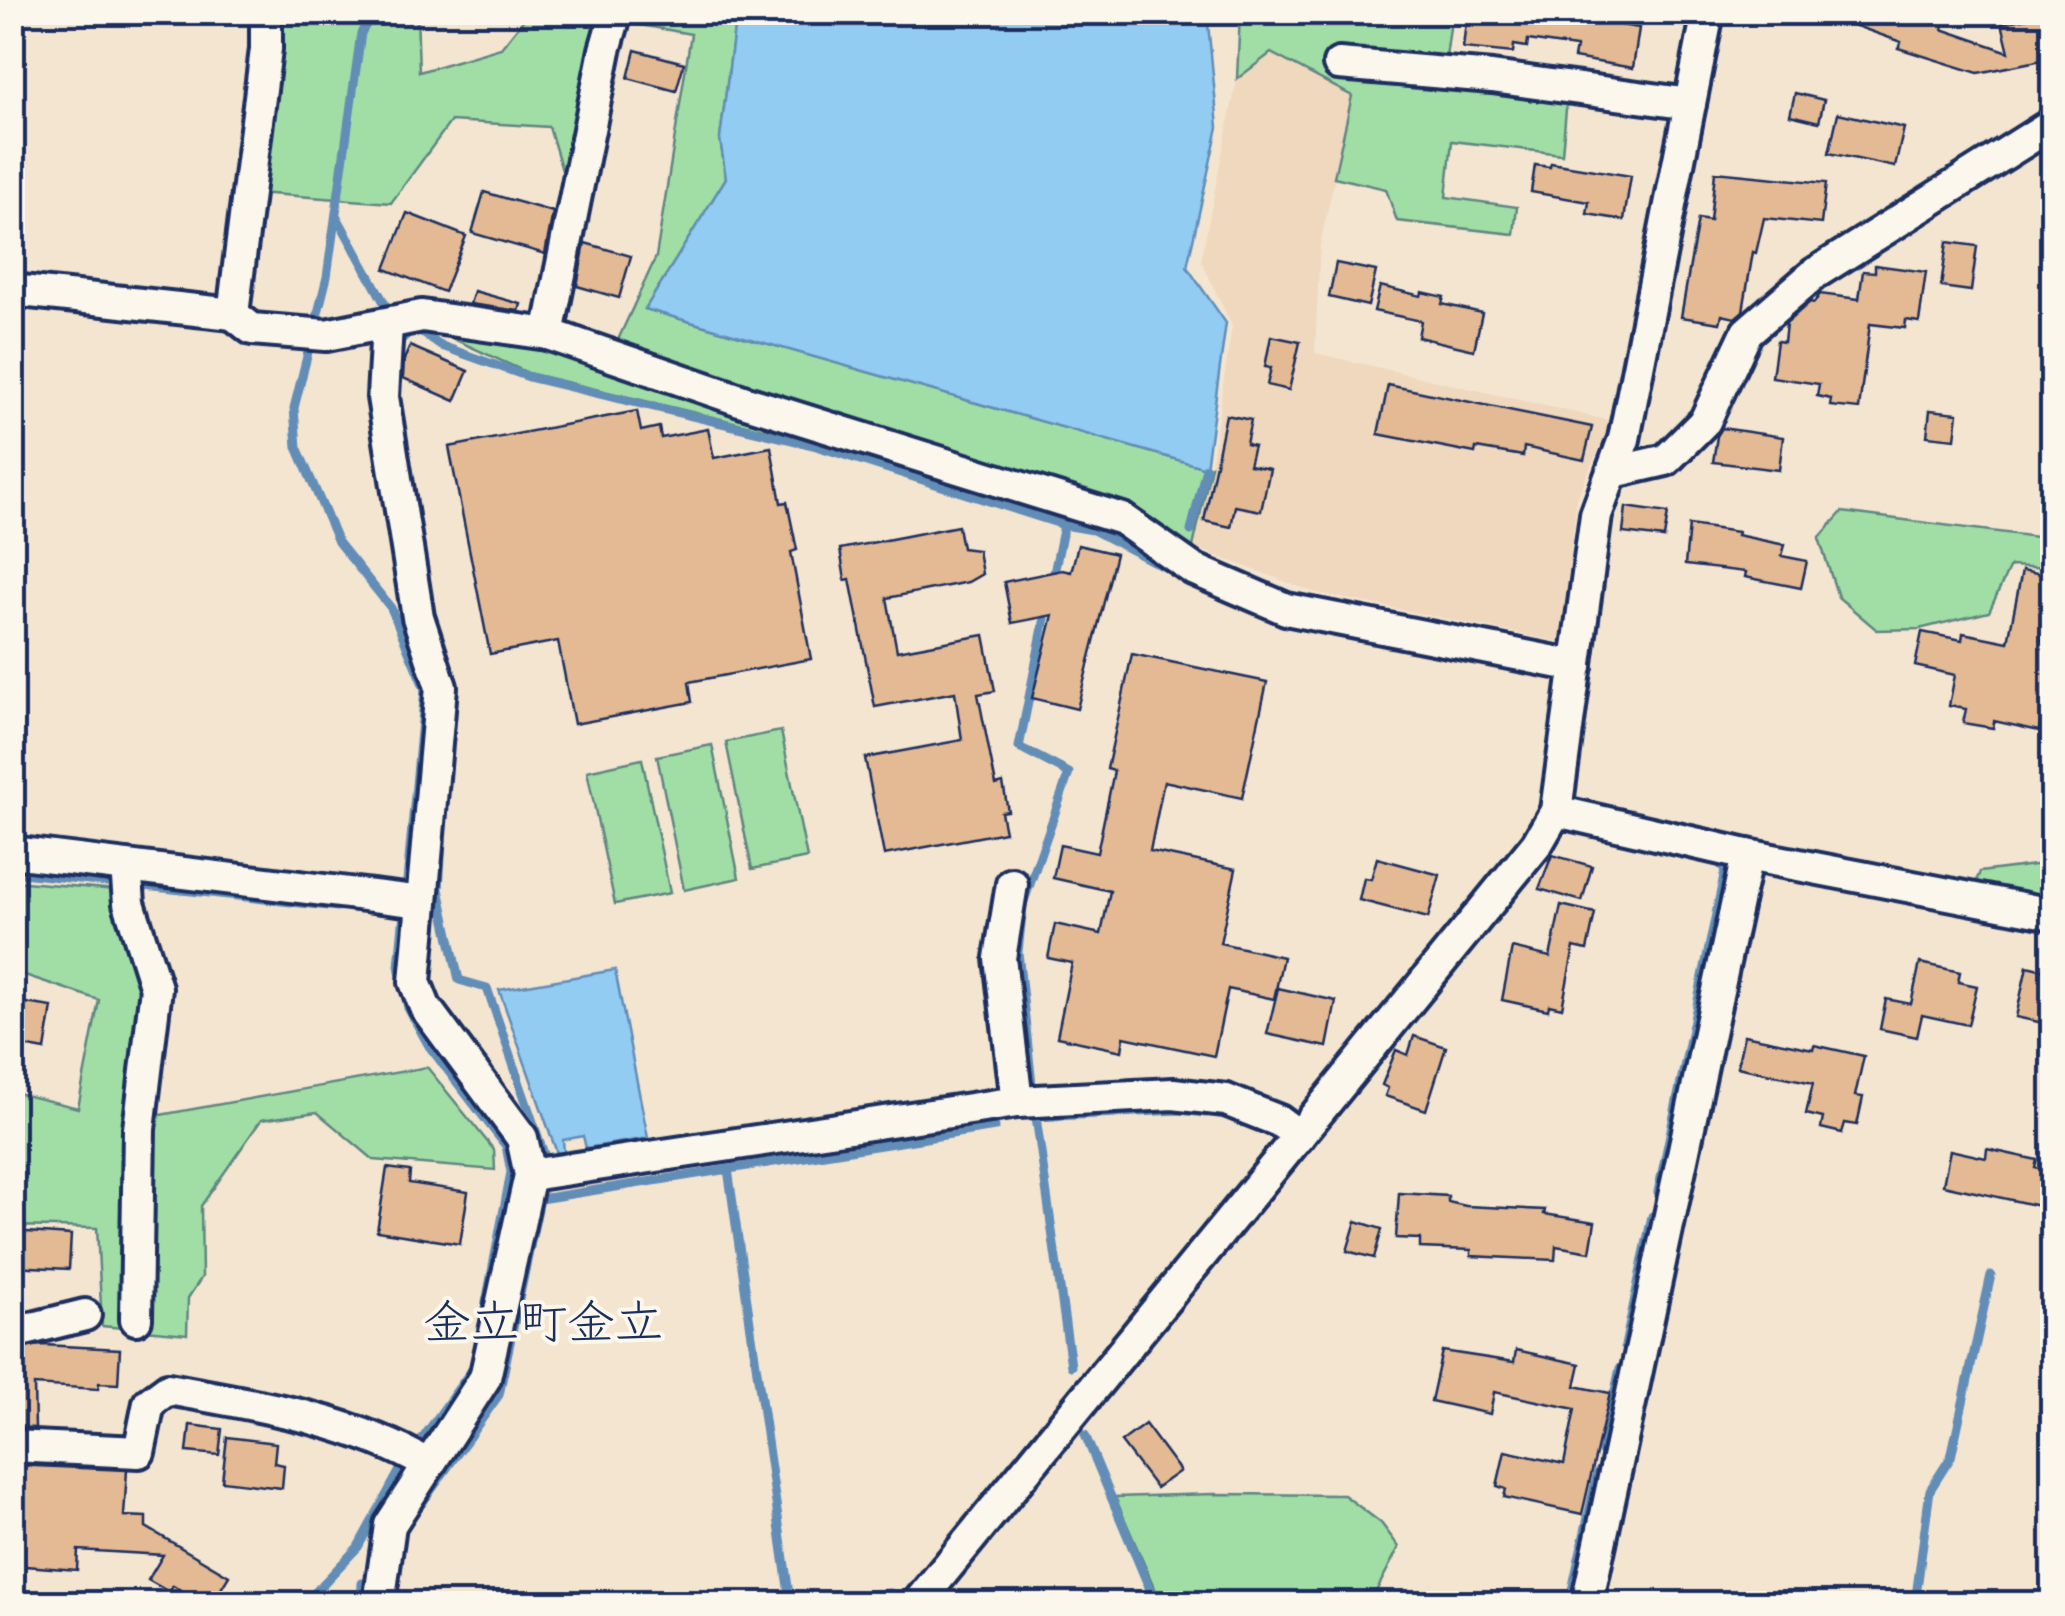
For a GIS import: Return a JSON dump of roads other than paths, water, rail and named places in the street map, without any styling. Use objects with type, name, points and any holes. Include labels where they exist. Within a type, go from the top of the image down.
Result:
[{"type":"street","points":[[234,314],[266,49],[266,12]]},
{"type":"street","points":[[548,334],[616,12]]},
{"type":"street","points":[[917,1604],[1537,844],[1556,811],[1596,515],[1624,439],[1708,12]]},
{"type":"street","points":[[1339,64],[1492,77],[1690,104]]},
{"type":"street","points":[[1614,472],[1666,460],[1706,421],[1747,332],[1814,274],[2052,124]]},
{"type":"street","points":[[12,290],[234,314],[252,328],[313,334],[422,316],[548,334],[743,401],[1122,519],[1193,569],[1286,610],[1576,666]]},
{"type":"street","points":[[380,1604],[390,1525],[485,1378],[530,1175],[522,1138],[425,1007],[416,982],[441,687],[418,617],[383,398],[387,324]]},
{"type":"street","points":[[1556,811],[1747,854],[2052,914]]},
{"type":"street","points":[[12,852],[422,902]]},
{"type":"street","points":[[1588,1604],[1747,854]]},
{"type":"street","points":[[126,866],[129,903],[156,988],[139,1129],[136,1319]]},
{"type":"street","points":[[1012,884],[1000,958],[1017,1102]]},
{"type":"street","points":[[530,1175],[1017,1102],[1173,1094],[1226,1100],[1279,1121],[1299,1136]]},
{"type":"street","points":[[12,1329],[25,1330],[85,1315]]},
{"type":"street","points":[[12,1446],[139,1452],[150,1403],[168,1389],[277,1409],[394,1444],[429,1465]]},
{"type":"water","points":[[736,13],[1207,13],[1218,127],[1187,267],[1226,323],[1206,468],[645,309],[726,178],[720,139]]},
{"type":"water","points":[[615,970],[648,1138],[586,1148],[583,1136],[563,1140],[564,1152],[557,1153],[499,990]]},
{"type":"waterway","points":[[374,12],[361,33],[327,277],[294,408],[297,447],[338,542],[391,608],[425,689],[399,966],[408,1008],[429,1046],[506,1146],[511,1172],[481,1329]]},
{"type":"waterway","points":[[337,217],[386,306]]},
{"type":"waterway","points":[[399,347],[415,327],[439,345],[529,377],[813,445],[1064,525]]},
{"type":"waterway","points":[[1191,531],[1206,468]]},
{"type":"waterway","points":[[1052,583],[1064,525],[1093,530],[1178,574]]},
{"type":"waterway","points":[[1032,1085],[1018,952],[1023,904],[1069,773],[1019,747],[1047,608]]},
{"type":"waterway","points":[[442,841],[439,889],[459,980],[487,988],[544,1154]]},
{"type":"waterway","points":[[1658,1192],[1725,871],[1719,862],[1710,860]]},
{"type":"waterway","points":[[12,872],[108,882]]},
{"type":"waterway","points":[[145,886],[337,907]]},
{"type":"waterway","points":[[1071,1366],[1036,1117],[1179,1110],[1206,1113]]},
{"type":"waterway","points":[[415,1513],[499,1395],[540,1199],[995,1127]]},
{"type":"waterway","points":[[728,1169],[790,1601],[890,1593]]},
{"type":"waterway","points":[[1625,1346],[1652,1216]]},
{"type":"waterway","points":[[1915,1604],[1930,1490],[1951,1457],[1991,1275]]},
{"type":"waterway","points":[[415,1449],[473,1368]]},
{"type":"waterway","points":[[1602,1452],[1620,1368]]},
{"type":"waterway","points":[[1085,1435],[1156,1604]]},
{"type":"waterway","points":[[304,1604],[358,1547],[405,1461]]},
{"type":"waterway","points":[[1569,1604],[1598,1472]]},
{"type":"waterway","points":[[361,1604],[362,1583]]},
{"type":"district","name":"金立町金立","points":[[543,1322]]}]
